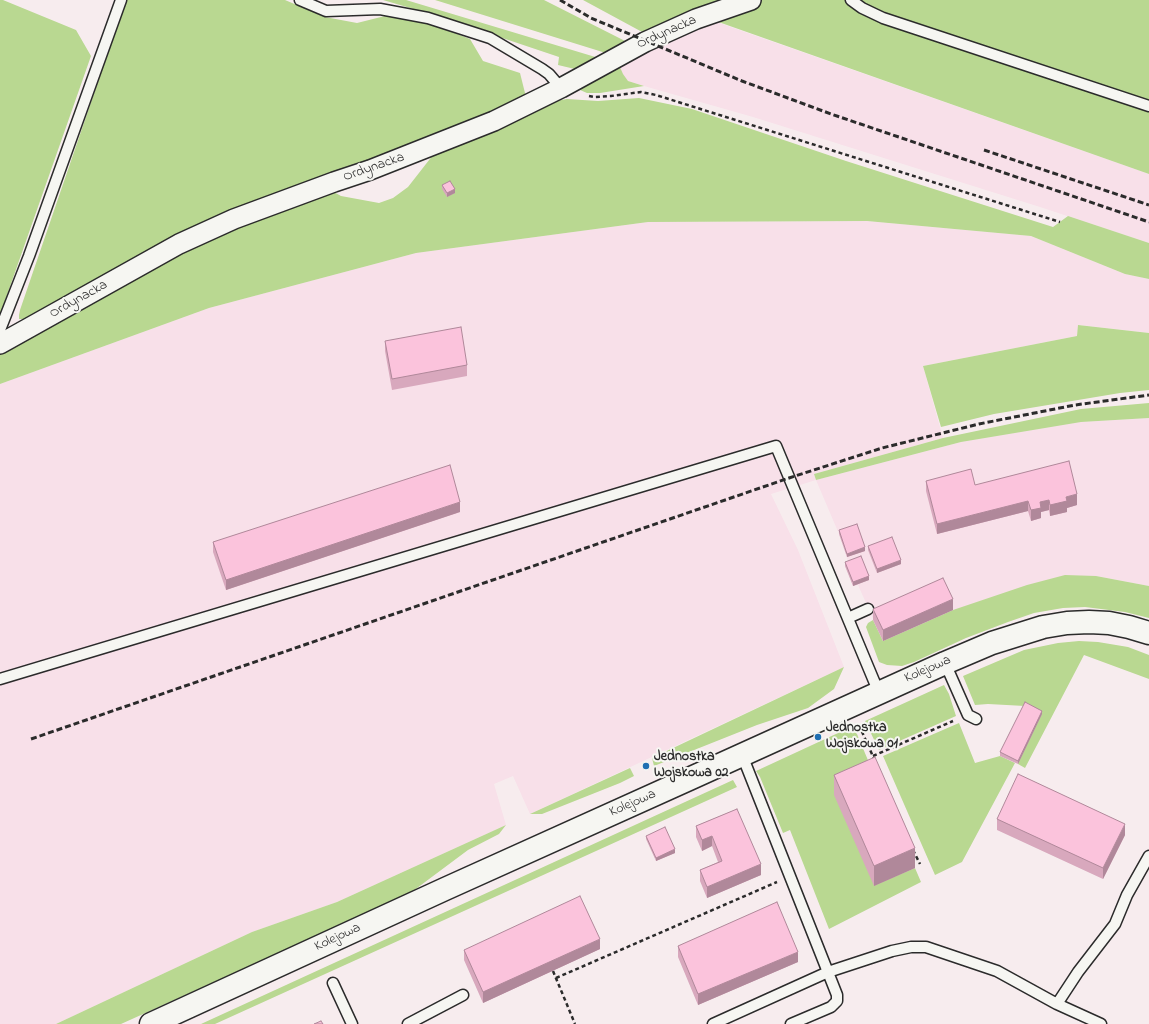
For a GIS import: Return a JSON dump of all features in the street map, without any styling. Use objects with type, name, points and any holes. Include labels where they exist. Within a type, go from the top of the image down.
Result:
[{"type":"street","name":"Ordynacka","points":[[0,344],[179,244],[234,219],[370,170],[494,121],[561,88],[645,42],[696,19],[732,8],[751,0]]},
{"type":"street","name":"Kolejowa","points":[[151,1024],[945,662],[992,643],[1020,633],[1067,623],[1109,623],[1149,633]]},
{"type":"lane","points":[[0,330],[29,256],[97,62],[121,0]]},
{"type":"lane","points":[[300,0],[326,11],[380,9],[428,18],[490,38],[542,69],[549,74],[561,88]]},
{"type":"lane","points":[[851,0],[862,8],[883,18],[1149,106]]},
{"type":"lane","points":[[0,679],[776,446],[879,693]]},
{"type":"lane","points":[[848,618],[868,609]]},
{"type":"lane","points":[[945,662],[968,715],[976,719]]},
{"type":"lane","points":[[742,755],[837,995],[837,1002],[830,1007],[791,1024]]},
{"type":"lane","points":[[1057,1004],[1078,972],[1115,924],[1127,895],[1149,856]]},
{"type":"lane","points":[[713,1024],[828,972],[892,951],[911,947],[926,947],[997,971],[1057,1004],[1101,1024]]},
{"type":"lane","points":[[333,983],[352,1024]]},
{"type":"lane","points":[[408,1024],[463,995]]},
{"type":"path","points":[[561,88],[594,97],[625,95],[641,92],[656,94],[1060,222]]},
{"type":"path","points":[[873,756],[959,719],[967,712]]},
{"type":"path","points":[[857,721],[876,763]]},
{"type":"path","points":[[910,843],[920,864]]},
{"type":"path","points":[[556,978],[777,882]]},
{"type":"path","points":[[553,971],[575,1024]]},
{"type":"shaded area","points":[[708,19],[1149,174],[1149,243],[1040,207],[753,117],[628,81],[623,75],[619,65]]},
{"type":"shaded area","points":[[867,221],[1031,236],[1125,274],[1149,279],[1149,333],[1079,325],[1077,336],[923,366],[943,438],[814,474],[816,480],[771,494],[798,550],[844,667],[530,814],[513,776],[494,784],[506,825],[337,902],[252,932],[56,1024],[0,1024],[0,384],[209,308],[416,253],[648,222]]},
{"type":"shaded area","points":[[1149,418],[1149,586],[1096,576],[953,610],[883,641],[858,585],[853,586],[845,566],[849,564],[839,534],[816,480],[961,442],[1081,422]]},
{"type":"green space","points":[[0,0],[76,30],[91,56],[0,315]]},
{"type":"green space","points":[[126,0],[285,0],[325,17],[357,23],[385,16],[422,20],[470,39],[483,61],[520,73],[526,97],[489,116],[266,198],[25,319],[19,319],[20,310]]},
{"type":"green space","points":[[383,0],[406,0],[602,59],[579,70],[558,65],[559,57],[434,15]]},
{"type":"green space","points":[[435,0],[544,0],[631,44],[609,54]]},
{"type":"green space","points":[[583,0],[1149,0],[1149,174],[693,13],[644,33]]},
{"type":"green space","points":[[619,65],[628,81],[644,86],[600,93],[587,93],[580,90],[587,83]]},
{"type":"green space","points":[[639,98],[692,109],[846,161],[1053,227],[1068,216],[1149,243],[1149,279],[1125,274],[1031,236],[867,221],[648,222],[416,253],[209,308],[0,384],[0,355],[173,256],[241,223],[332,191],[341,196],[379,203],[393,198],[408,187],[433,155],[556,101],[567,99],[598,101]]},
{"type":"green space","points":[[1078,325],[1149,333],[1149,390],[1120,393],[994,414],[941,427],[923,366],[1077,336]]},
{"type":"green space","points":[[1149,403],[1149,418],[1081,422],[961,442],[816,480],[814,474],[943,438],[1081,409]]},
{"type":"green space","points":[[1065,575],[1096,576],[1149,586],[1149,618],[1125,612],[1085,607],[1063,608],[1034,613],[966,638],[902,666],[887,665],[879,662],[866,627],[868,623],[873,620],[883,641],[953,610],[1027,585]]},
{"type":"green space","points":[[1079,641],[1098,642],[1128,647],[1149,655],[1149,679],[1084,655],[1025,768],[1018,764],[1025,706],[988,704],[975,705],[963,676],[1024,650],[1058,643]]},
{"type":"green space","points":[[844,667],[834,689],[808,708],[757,725],[654,766],[652,758]]},
{"type":"green space","points":[[944,685],[949,694],[956,716],[879,750],[865,721]]},
{"type":"green space","points":[[959,723],[975,763],[1000,756],[1015,763],[962,862],[935,875],[883,756]]},
{"type":"green space","points":[[851,727],[857,734],[875,777],[874,885],[915,868],[921,882],[829,929],[790,830],[783,833],[760,777],[756,771]]},
{"type":"green space","points":[[630,768],[634,776],[620,783],[542,814],[530,814]]},
{"type":"green space","points":[[733,780],[737,787],[215,1024],[201,1024]]},
{"type":"green space","points":[[506,825],[499,834],[468,850],[409,894],[121,1024],[56,1024],[252,932],[337,902]]},
{"type":"building","points":[[450,181],[455,189],[447,193],[442,185]]},
{"type":"building","points":[[461,327],[467,365],[392,379],[385,341]]},
{"type":"building","points":[[1069,461],[1077,494],[1066,497],[1067,501],[1050,505],[1049,500],[1040,502],[1041,508],[1031,510],[1028,501],[937,524],[926,481],[971,469],[975,485]]},
{"type":"building","points":[[450,465],[460,502],[226,580],[213,542]]},
{"type":"building","points":[[857,524],[865,547],[847,554],[839,530]]},
{"type":"building","points":[[892,537],[901,560],[877,569],[868,546]]},
{"type":"building","points":[[861,556],[869,576],[853,582],[845,562]]},
{"type":"building","points":[[943,578],[953,599],[883,630],[873,609]]},
{"type":"building","points":[[1025,702],[1042,711],[1018,761],[1000,752]]},
{"type":"building","points":[[875,757],[915,848],[874,866],[834,775]]},
{"type":"building","points":[[1018,774],[1125,824],[1103,868],[997,819]]},
{"type":"building","points":[[737,809],[761,864],[707,887],[700,870],[722,861],[712,836],[702,840],[696,826]]},
{"type":"building","points":[[665,827],[675,849],[656,858],[646,836]]},
{"type":"building","points":[[580,896],[600,939],[483,992],[464,950]]},
{"type":"building","points":[[777,902],[798,952],[698,994],[678,946]]},
{"type":"building","points":[[321,1021],[323,1024],[314,1024]]},
{"type":"railway","points":[[560,0],[591,18],[742,81],[831,114],[1149,222]]},
{"type":"railway","points":[[984,150],[1149,205]]},
{"type":"railway","points":[[31,739],[789,478],[882,448],[979,424],[1075,405],[1149,395]]},
{"type":"place","name":"Jednostka Wojskowa 01","points":[[818,737]]},
{"type":"place","name":"Jednostka Wojskowa 02","points":[[646,766]]}]
